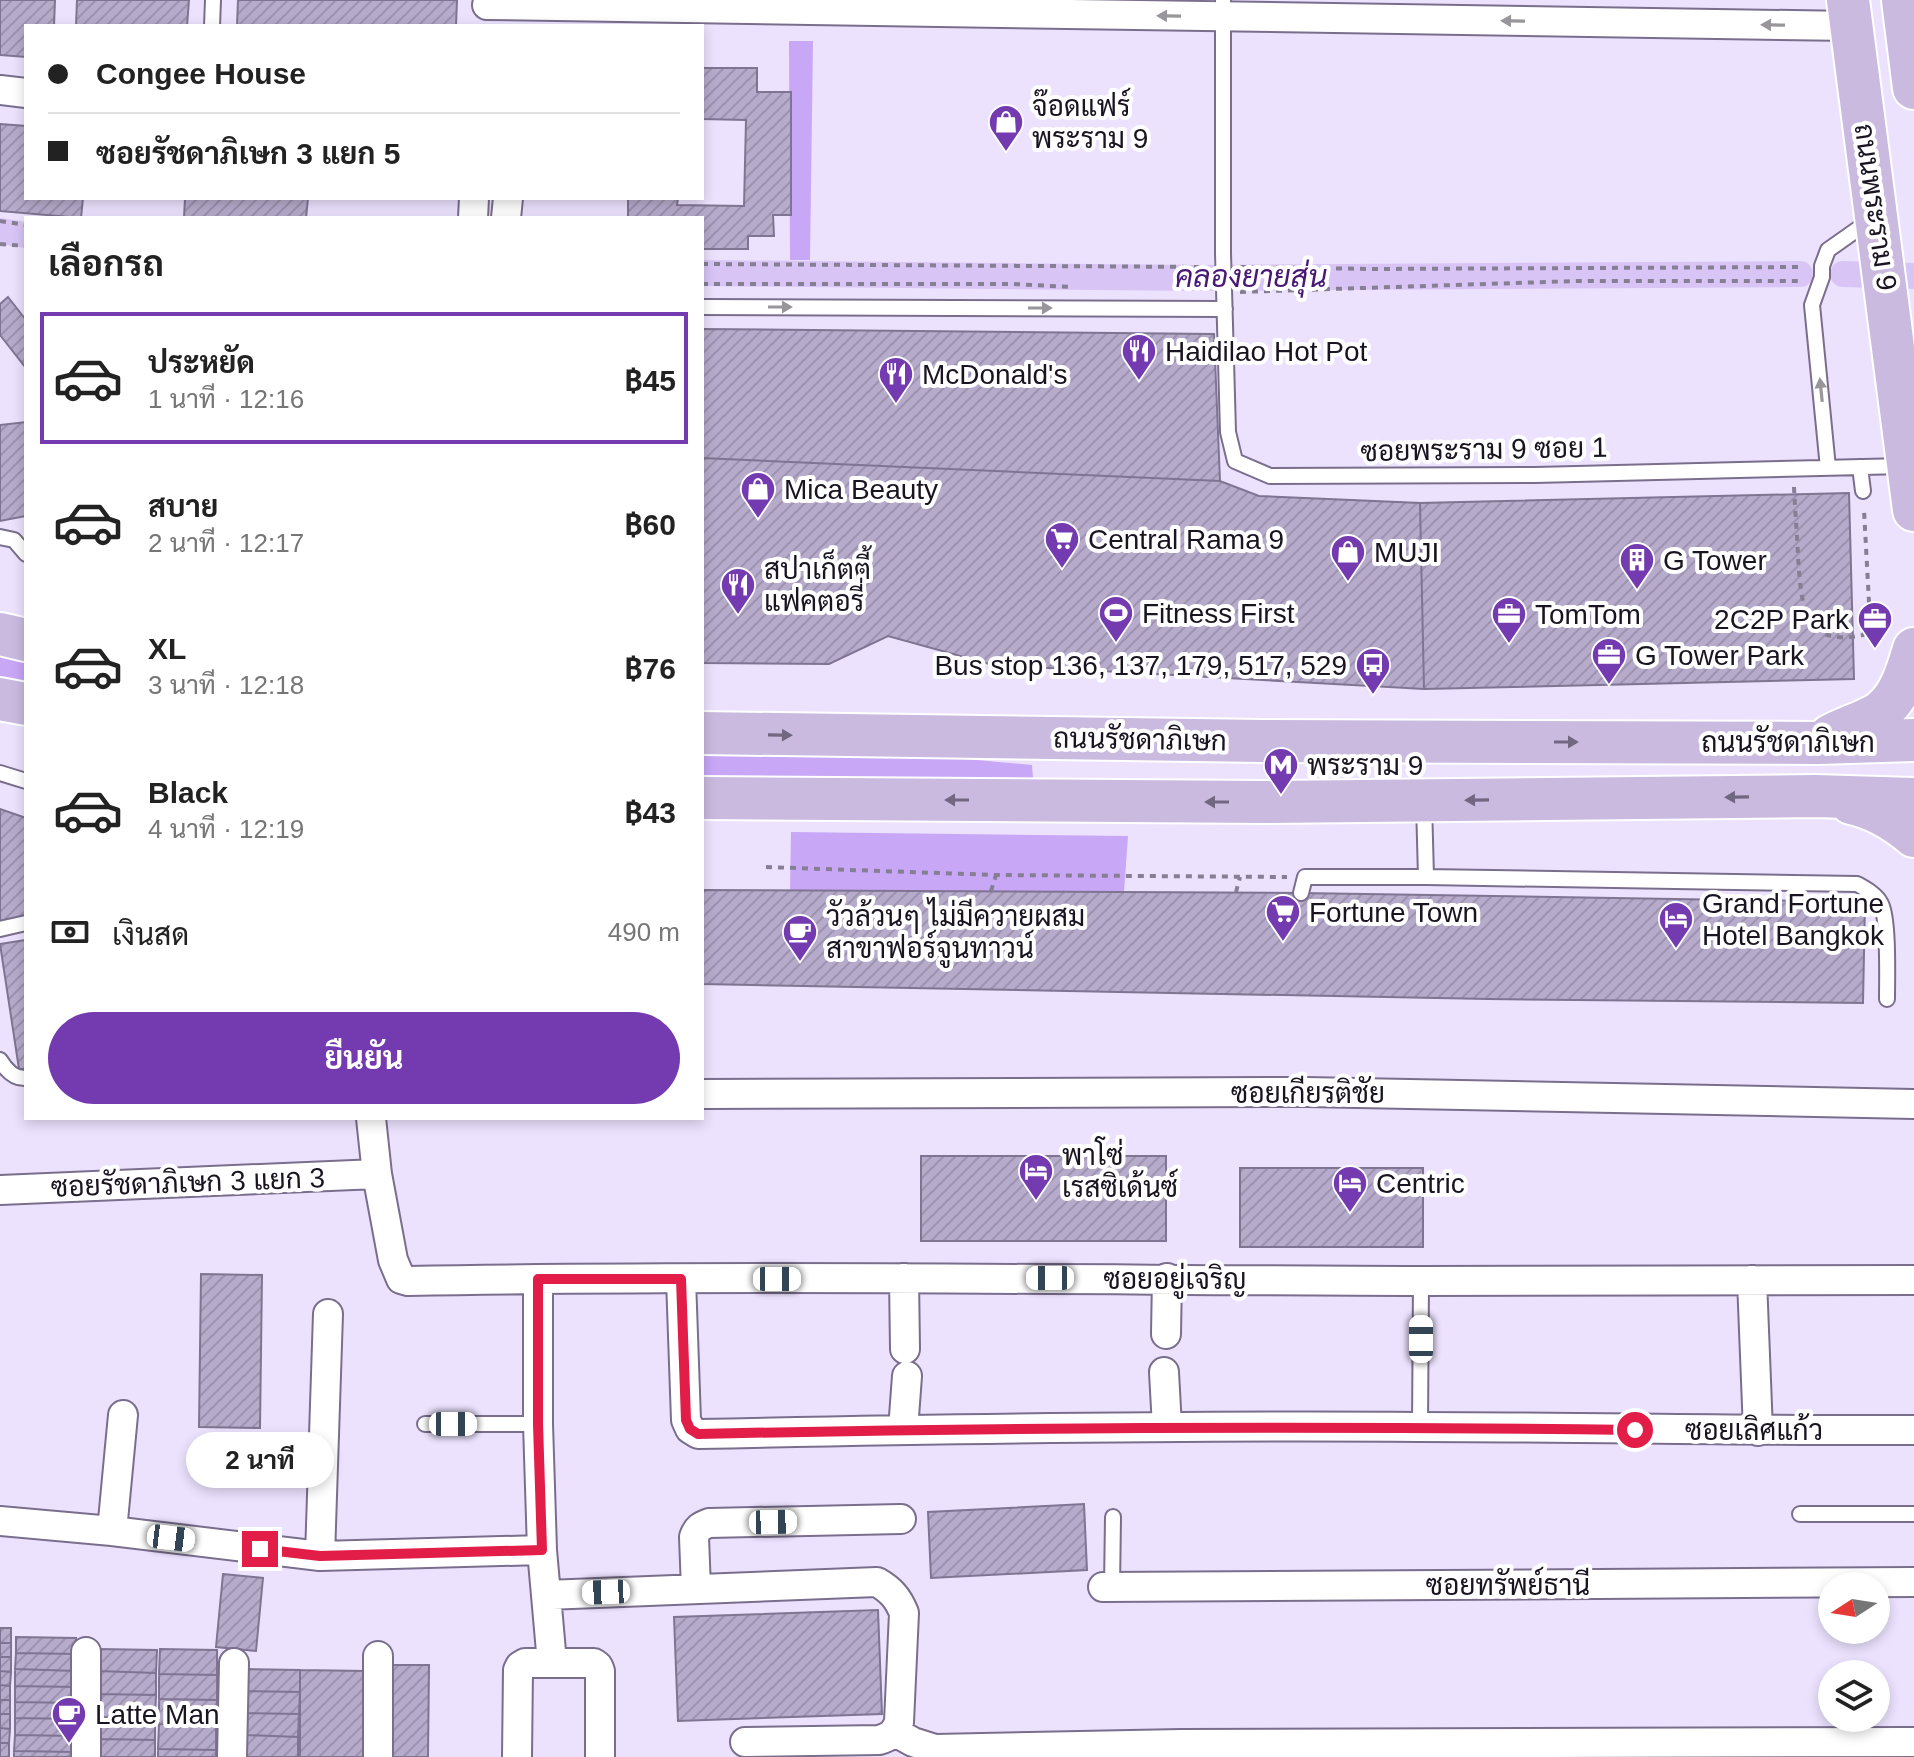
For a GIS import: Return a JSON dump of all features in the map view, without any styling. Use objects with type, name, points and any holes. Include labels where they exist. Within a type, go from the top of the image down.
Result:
[{"type":"main road","points":[[1903,0],[1914,88]]},
{"type":"main road","name":"ถนนพระราม 9","points":[[1857,9],[1879,227],[1902,322]]},
{"type":"main road","name":"ถนนพระราม 9","points":[[1857,9],[1902,322],[1914,510]]},
{"type":"main road","points":[[0,634],[24,640]]},
{"type":"main road","points":[[1818,743],[1880,713],[1900,689],[1914,649]]},
{"type":"main road","points":[[0,699],[24,704]]},
{"type":"main road","name":"ถนนรัชดาภิเษก","points":[[704,733],[1264,741],[1818,743],[1914,740]]},
{"type":"main road","points":[[1264,741],[1279,755],[1280,781],[1267,802]]},
{"type":"main road","points":[[1815,796],[1860,805],[1894,820],[1914,836]]},
{"type":"main road","name":"ถนนรัชดาภิเษก","points":[[704,798],[1267,802],[1815,796],[1914,799]]},
{"type":"street","points":[[486,10],[834,6],[1857,9]]},
{"type":"street","points":[[0,90],[24,93]]},
{"type":"street","name":"ซอยเกียรติชัย","points":[[704,1094],[1306,1092],[1914,1104]]},
{"type":"street","points":[[371,1120],[377,1174]]},
{"type":"street","name":"ซอยรัชดาภิเษก 3 แยก 3","points":[[0,1190],[377,1174]]},
{"type":"street","name":"ซอยอยู่เจริญ","points":[[377,1174],[393,1260],[401,1279],[408,1281],[904,1278],[1914,1280]]},
{"type":"street","points":[[903,1430],[906,1362],[904,1278]]},
{"type":"street","points":[[1166,1334],[1167,1278]]},
{"type":"street","points":[[538,1279],[542,1550],[552,1663]]},
{"type":"street","name":"ซอยเลิศแก้ว","points":[[681,1279],[686,1420],[690,1429],[698,1434],[1167,1427],[1914,1430]]},
{"type":"street","points":[[1752,1280],[1758,1431]]},
{"type":"street","points":[[320,1556],[328,1314]]},
{"type":"street","points":[[1164,1372],[1167,1427]]},
{"type":"street","points":[[112,1531],[123,1415]]},
{"type":"street","points":[[696,1589],[694,1537],[702,1525],[901,1519]]},
{"type":"street","points":[[0,1521],[320,1556],[542,1550]]},
{"type":"street","points":[[546,1595],[877,1582],[890,1590],[900,1601],[904,1613],[899,1722],[895,1732],[879,1740],[745,1742]]},
{"type":"street","name":"ซอยทรัพย์ธานี","points":[[1108,1587],[1914,1582]]},
{"type":"street","points":[[86,1652],[86,1757]]},
{"type":"street","points":[[378,1656],[378,1757]]},
{"type":"street","points":[[232,1757],[234,1663]]},
{"type":"street","points":[[517,1757],[518,1670],[525,1663],[594,1663],[598,1666],[600,1757]]},
{"type":"street","points":[[895,1732],[935,1749],[1196,1744],[1914,1742]]},
{"type":"lane","points":[[212,24],[213,0]]},
{"type":"lane","name":"ซอยพระราม 9 ซอย 1","points":[[1223,8],[1224,291],[1228,432],[1235,461],[1270,476],[1550,475],[1909,465]]},
{"type":"lane","points":[[1828,468],[1812,305],[1828,250],[1879,227]]},
{"type":"lane","points":[[704,307],[1225,309]]},
{"type":"lane","points":[[1860,467],[1863,491]]},
{"type":"lane","points":[[0,537],[14,540],[24,552]]},
{"type":"lane","points":[[0,773],[24,780]]},
{"type":"lane","points":[[1424,801],[1426,877]]},
{"type":"lane","points":[[1301,893],[1305,877],[1857,884],[1871,892],[1881,904],[1885,923],[1887,999]]},
{"type":"lane","points":[[0,929],[24,923]]},
{"type":"lane","points":[[0,939],[24,933]]},
{"type":"lane","points":[[0,1060],[6,1070],[24,1078]]},
{"type":"lane","points":[[1420,1427],[1421,1281]]},
{"type":"lane","points":[[425,1424],[538,1424]]},
{"type":"lane","points":[[1800,1514],[1914,1514]]},
{"type":"lane","points":[[1108,1587],[1113,1517]]},
{"type":"path","points":[[0,221],[24,225]]},
{"type":"path","points":[[0,244],[24,246]]},
{"type":"path","points":[[704,264],[1215,267]]},
{"type":"path","points":[[1237,267],[1822,266]]},
{"type":"path","points":[[1224,291],[1577,281],[1800,281],[1822,266]]},
{"type":"path","points":[[704,284],[1013,284],[1073,287]]},
{"type":"path","points":[[1794,492],[1800,595],[1806,615],[1813,626],[1825,635],[1847,639],[1863,635],[1870,621],[1863,491]]},
{"type":"path","points":[[766,867],[996,875],[1305,877]]},
{"type":"path","points":[[991,891],[996,875]]},
{"type":"path","points":[[1236,892],[1240,877]]},
{"type":"shaded area","points":[[789,41],[813,41],[810,260],[790,260]]},
{"type":"shaded area","points":[[0,654],[24,660],[24,685],[0,679]]},
{"type":"shaded area","points":[[704,750],[805,756],[966,759],[1032,765],[1033,778],[704,781]]},
{"type":"shaded area","points":[[791,832],[1128,836],[1124,892],[790,890]]},
{"type":"building","points":[[0,0],[55,0],[54,24],[24,24],[24,57],[0,55]]},
{"type":"building","points":[[77,0],[189,0],[187,24],[76,24]]},
{"type":"building","points":[[238,0],[457,0],[456,24],[237,24]]},
{"type":"building","points":[[704,68],[757,68],[757,92],[791,92],[791,215],[773,215],[774,236],[748,236],[748,249],[704,249],[704,216],[628,216],[628,200],[678,200],[677,205],[744,206],[746,120],[704,119]]},
{"type":"building","points":[[0,124],[24,126],[24,200],[83,200],[81,216],[0,211]]},
{"type":"building","points":[[185,200],[308,200],[306,216],[184,216]]},
{"type":"building","points":[[8,297],[24,317],[24,365],[0,335],[0,304]]},
{"type":"building","points":[[704,329],[1214,334],[1220,481],[704,458]]},
{"type":"building","points":[[24,422],[24,516],[0,521],[0,425]]},
{"type":"building","name":"Central Rama 9","points":[[704,458],[1220,481],[1259,496],[1420,503],[1424,689],[993,665],[888,636],[829,664],[704,663]]},
{"type":"building","name":"G Tower","points":[[1849,493],[1854,679],[1424,689],[1420,503]]},
{"type":"building","points":[[0,809],[24,817],[24,919],[0,924]]},
{"type":"building","name":"Fortune Town","points":[[704,890],[1301,893],[1865,902],[1863,1003],[704,984]]},
{"type":"building","points":[[24,940],[24,1069],[19,1069],[0,944]]},
{"type":"building","points":[[921,1156],[1166,1156],[1166,1241],[921,1241]]},
{"type":"building","points":[[1240,1168],[1423,1168],[1423,1247],[1240,1247]]},
{"type":"building","points":[[201,1274],[262,1275],[260,1428],[199,1427]]},
{"type":"building","points":[[1084,1504],[1087,1570],[931,1578],[928,1512]]},
{"type":"building","points":[[223,1574],[263,1578],[256,1651],[216,1647]]},
{"type":"building","points":[[878,1610],[882,1714],[678,1721],[674,1617]]},
{"type":"building","points":[[0,1628],[11,1628],[11,1643],[0,1643]]},
{"type":"building","points":[[16,1637],[76,1638],[76,1654],[16,1653]]},
{"type":"building","points":[[0,1643],[11,1643],[11,1657],[0,1657]]},
{"type":"building","points":[[99,1649],[157,1650],[156,1673],[98,1671]]},
{"type":"building","points":[[160,1649],[217,1650],[217,1675],[159,1674]]},
{"type":"building","points":[[16,1653],[76,1654],[76,1671],[15,1669]]},
{"type":"building","points":[[0,1657],[11,1657],[11,1672],[0,1671]]},
{"type":"building","points":[[386,1665],[429,1665],[428,1757],[385,1757]]},
{"type":"building","points":[[15,1669],[76,1671],[75,1687],[15,1686]]},
{"type":"building","points":[[245,1669],[300,1670],[300,1692],[245,1691]]},
{"type":"building","points":[[300,1670],[365,1671],[364,1757],[300,1757]]},
{"type":"building","points":[[0,1671],[11,1672],[10,1686],[0,1685]]},
{"type":"building","points":[[98,1671],[156,1673],[156,1695],[98,1694]]},
{"type":"building","points":[[159,1674],[217,1675],[217,1700],[159,1699]]},
{"type":"building","points":[[0,1685],[10,1686],[10,1700],[0,1700]]},
{"type":"building","points":[[15,1686],[75,1687],[75,1703],[15,1702]]},
{"type":"building","points":[[245,1691],[300,1692],[299,1714],[245,1713]]},
{"type":"building","points":[[98,1694],[156,1695],[155,1718],[98,1717]]},
{"type":"building","points":[[159,1699],[217,1700],[216,1725],[159,1724]]},
{"type":"building","points":[[0,1700],[10,1700],[10,1714],[0,1714]]},
{"type":"building","points":[[15,1702],[75,1703],[75,1719],[15,1718]]},
{"type":"building","points":[[245,1713],[299,1714],[298,1737],[244,1735]]},
{"type":"building","points":[[0,1714],[10,1714],[10,1729],[0,1728]]},
{"type":"building","points":[[98,1717],[155,1718],[155,1740],[98,1739]]},
{"type":"building","points":[[15,1718],[75,1719],[75,1736],[15,1735]]},
{"type":"building","points":[[159,1724],[216,1725],[216,1750],[158,1749]]},
{"type":"building","points":[[0,1728],[10,1729],[9,1743],[0,1743]]},
{"type":"building","points":[[15,1735],[75,1736],[74,1752],[14,1751]]},
{"type":"building","points":[[244,1735],[298,1737],[298,1757],[243,1757]]},
{"type":"building","points":[[98,1739],[155,1740],[155,1757],[97,1757]]},
{"type":"building","points":[[0,1743],[9,1743],[9,1757],[0,1757]]},
{"type":"building","points":[[158,1749],[216,1750],[216,1757],[158,1757]]},
{"type":"building","points":[[14,1751],[74,1752],[74,1757],[14,1757]]},
{"type":"waterway","name":"คลองยายสุ่น","points":[[0,231],[24,235]]},
{"type":"waterway","name":"คลองยายสุ่น","points":[[704,273],[1196,278],[1800,274]]},
{"type":"waterway","points":[[1843,274],[1914,276]]},
{"type":"place","name":"จ๊อดแฟร์ พระราม 9","points":[[1006,153]]},
{"type":"place","name":"Haidilao Hot Pot","points":[[1139,382]]},
{"type":"place","name":"McDonald's","points":[[896,405]]},
{"type":"place","name":"Mica Beauty","points":[[758,520]]},
{"type":"place","name":"Central Rama 9","points":[[1062,570]]},
{"type":"place","name":"MUJI","points":[[1348,583]]},
{"type":"place","name":"G Tower","points":[[1637,591]]},
{"type":"place","name":"สปาเก็ตตี้ แฟคตอรี่","points":[[738,616]]},
{"type":"place","name":"Fitness First","points":[[1116,644]]},
{"type":"place","name":"TomTom","points":[[1509,645]]},
{"type":"place","name":"2C2P Park","points":[[1875,650]]},
{"type":"place","name":"G Tower Park","points":[[1609,686]]},
{"type":"place","name":"Bus stop 136, 137, 179, 517, 529","points":[[1373,696]]},
{"type":"place","name":"พระราม 9","points":[[1281,796]]},
{"type":"place","name":"Fortune Town","points":[[1283,943]]},
{"type":"place","name":"Grand Fortune Hotel Bangkok","points":[[1676,950]]},
{"type":"place","name":"วัวล้วนๆ ไม่มีควายผสม สาขาฟอร์จูนทาวน์","points":[[800,963]]},
{"type":"place","name":"พาโซ่ เรสซิเด้นซ์","points":[[1036,1202]]},
{"type":"place","name":"Centric","points":[[1350,1214]]},
{"type":"place","name":"Latte Man","points":[[69,1745]]},
{"type":"route","points":[[260,1549],[320,1556],[542,1550],[538,1279],[681,1279],[686,1420],[690,1429],[698,1434],[1199,1427],[1635,1430]]}]
